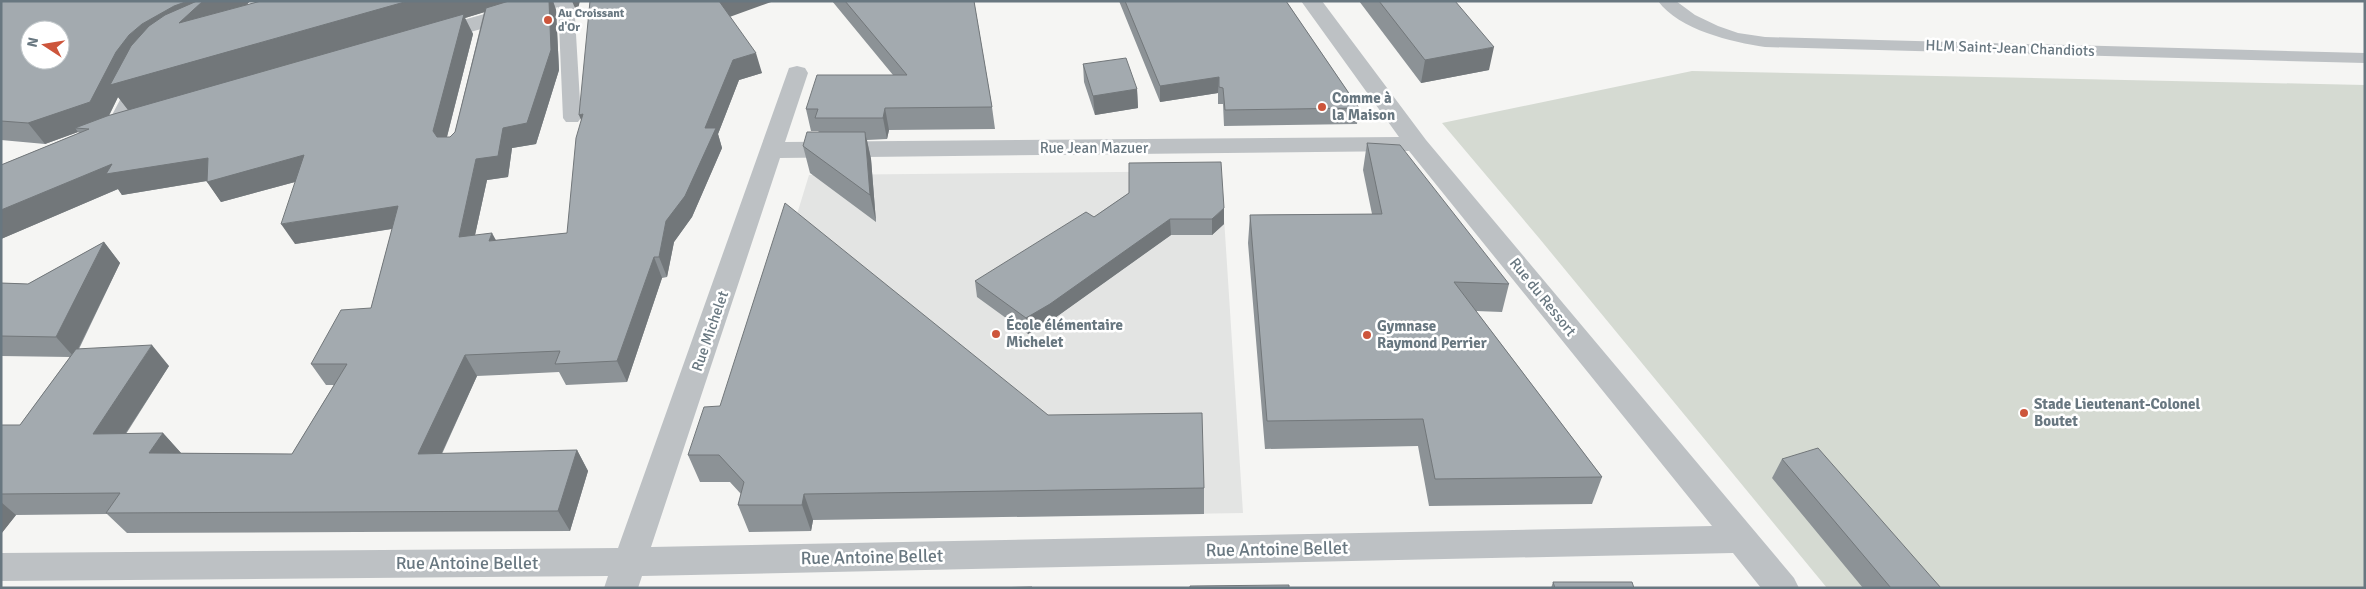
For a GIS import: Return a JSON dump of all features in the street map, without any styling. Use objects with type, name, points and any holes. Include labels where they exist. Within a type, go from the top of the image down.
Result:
[{"type":"street","points":[[410,43],[484,30],[554,1]]},
{"type":"street","name":"Rue du Ressort","points":[[1311,1],[1417,145],[1782,588]]},
{"type":"street","name":"Rue Michelet","points":[[626,575],[797,73]]},
{"type":"street","points":[[104,133],[142,121]]},
{"type":"street","name":"Rue Jean Mazuer","points":[[771,150],[1417,145]]},
{"type":"street","name":"Rue Antoine Bellet","points":[[1,567],[626,575],[1742,539]]},
{"type":"lane","points":[[566,1],[572,118]]},
{"type":"lane","name":"HLM Saint-Jean Chandiots","points":[[1666,1],[1697,23],[1716,33],[1765,42],[2365,58]]},
{"type":"lane","points":[[104,133],[145,68]]},
{"type":"shaded area","name":"Stade Lieutenant-Colonel Boutet","points":[[1692,71],[2365,85],[2365,588],[1827,588],[1442,123]]},
{"type":"shaded area","name":"École élémentaire Michelet","points":[[1221,171],[1243,513],[813,520],[811,531],[749,532],[755,509],[730,482],[700,482],[730,433],[809,175]]},
{"type":"building","points":[[1,1],[188,1],[174,6],[142,24],[129,35],[116,52],[90,102],[28,123],[1,121]]},
{"type":"building","points":[[197,1],[203,1],[179,23],[261,1],[408,1],[110,85],[131,46],[149,26],[165,15]]},
{"type":"building","points":[[509,1],[549,1],[551,50],[527,123],[503,128],[498,156],[476,159],[459,237],[492,233],[489,241],[567,233],[576,138],[583,114],[579,115],[590,1],[719,1],[756,53],[733,60],[705,128],[716,128],[685,196],[666,221],[659,257],[654,257],[617,361],[555,364],[560,351],[465,355],[418,454],[577,450],[558,511],[106,513],[120,493],[1,494],[1,425],[20,425],[76,349],[152,345],[93,434],[163,433],[149,453],[292,454],[347,364],[311,364],[341,310],[371,308],[398,206],[281,224],[304,155],[207,182],[208,158],[106,174],[112,164],[1,210],[1,165],[89,129],[75,128],[107,116],[464,14],[433,131],[437,137],[450,137],[455,132],[486,8]]},
{"type":"building","points":[[845,1],[974,1],[992,107],[885,108],[883,118],[815,118],[818,109],[806,109],[817,75],[907,75]]},
{"type":"building","points":[[1125,1],[1286,1],[1359,108],[1225,110],[1223,88],[1219,87],[1219,77],[1160,86]]},
{"type":"building","points":[[1379,1],[1455,1],[1494,47],[1425,60]]},
{"type":"building","points":[[1126,58],[1137,89],[1093,96],[1083,64]]},
{"type":"building","points":[[807,132],[865,132],[870,195],[803,146]]},
{"type":"building","name":"Gymnase Raymond Perrier","points":[[1367,143],[1400,145],[1509,284],[1454,282],[1602,477],[1435,479],[1423,419],[1267,421],[1250,215],[1382,214]]},
{"type":"building","points":[[1221,162],[1224,208],[1212,219],[1170,219],[1050,304],[1026,318],[975,281],[1086,212],[1094,217],[1129,193],[1129,163]]},
{"type":"building","points":[[785,203],[1048,415],[1202,413],[1204,488],[804,494],[802,505],[738,505],[744,482],[719,455],[688,455],[704,407],[720,406]]},
{"type":"building","points":[[104,242],[56,337],[1,336],[1,283],[28,284]]},
{"type":"building","points":[[1818,448],[1941,588],[1891,588],[1782,459]]},
{"type":"building","points":[[1553,582],[1632,582],[1634,588],[1555,588]]},
{"type":"building","points":[[1289,585],[1289,588],[1190,588],[1190,586]]},
{"type":"building","points":[[1032,587],[1032,588],[991,588]]},
{"type":"place","name":"Au Croissant d'Or","points":[[548,20]]},
{"type":"place","name":"Comme à la Maison","points":[[1322,107]]},
{"type":"place","name":"École élémentaire Michelet","points":[[996,334]]},
{"type":"place","name":"Gymnase Raymond Perrier","points":[[1367,335]]},
{"type":"place","name":"Stade Lieutenant-Colonel Boutet","points":[[2024,413]]}]
